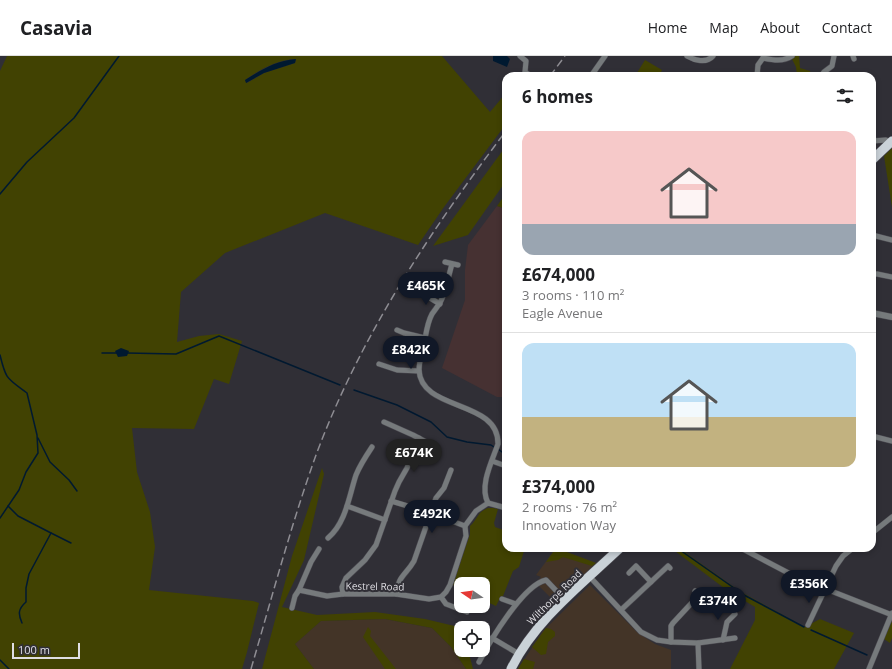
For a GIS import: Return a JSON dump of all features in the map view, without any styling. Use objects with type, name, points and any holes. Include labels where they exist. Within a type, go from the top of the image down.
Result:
[{"type":"highway","points":[[876,156],[891,142]]},
{"type":"highway","name":"Wilthorpe Road","points":[[511,669],[537,627],[590,577],[613,552]]},
{"type":"street","points":[[520,56],[526,61],[525,72]]},
{"type":"street","points":[[594,72],[605,56]]},
{"type":"street","points":[[686,56],[694,60],[702,61],[710,59],[713,56]]},
{"type":"street","points":[[757,72],[758,65],[763,57],[778,60],[787,59],[792,56]]},
{"type":"street","points":[[824,72],[832,66],[834,56]]},
{"type":"street","points":[[876,141],[886,140],[891,142]]},
{"type":"street","points":[[876,236],[892,240]]},
{"type":"street","points":[[444,262],[455,265],[440,304],[429,321],[419,371],[422,381],[434,394],[484,417],[488,420],[496,434],[498,444],[485,486],[485,496],[488,503]]},
{"type":"street","points":[[876,274],[892,277]]},
{"type":"street","points":[[419,294],[440,304]]},
{"type":"street","points":[[876,314],[892,317]]},
{"type":"street","points":[[397,330],[404,334],[425,338]]},
{"type":"street","points":[[379,364],[397,370],[419,371]]},
{"type":"street","points":[[384,422],[426,442]]},
{"type":"street","points":[[876,437],[892,441]]},
{"type":"street","points":[[343,594],[342,587],[346,578],[365,560],[376,545],[391,501],[407,468],[418,438]]},
{"type":"street","points":[[328,538],[336,529],[347,506],[360,466],[372,447]]},
{"type":"street","points":[[492,461],[502,465]]},
{"type":"street","points":[[396,594],[399,580],[414,561],[436,498],[444,488],[452,470]]},
{"type":"street","points":[[391,501],[431,513],[465,526]]},
{"type":"street","points":[[465,526],[470,522],[476,510],[488,503],[502,507]]},
{"type":"street","points":[[347,506],[385,520]]},
{"type":"street","points":[[876,530],[892,517]]},
{"type":"street","points":[[454,605],[446,604],[441,597],[450,585],[466,536],[465,526]]},
{"type":"street","points":[[292,608],[295,596],[311,562],[319,549]]},
{"type":"street","points":[[748,552],[779,569],[825,589],[892,614],[869,669]]},
{"type":"street","points":[[808,625],[839,561],[849,552]]},
{"type":"street","points":[[628,573],[636,566],[651,582]]},
{"type":"street","points":[[621,610],[668,566],[670,568]]},
{"type":"street","points":[[590,577],[642,632],[657,640],[698,643],[736,638]]},
{"type":"street","points":[[479,662],[492,638],[516,604],[539,582],[546,580],[565,600]]},
{"type":"street","name":"Kestrel Road","points":[[299,590],[327,596],[343,594],[396,594],[429,599],[441,597]]},
{"type":"street","points":[[671,642],[671,626],[699,595],[695,591]]},
{"type":"street","points":[[502,599],[516,604]]},
{"type":"street","points":[[723,640],[727,622],[735,614]]},
{"type":"street","points":[[492,638],[519,654]]},
{"type":"street","points":[[698,643],[699,669]]},
{"type":"shaded area","points":[[7,56],[442,56],[490,112],[502,98],[502,129],[444,207],[418,245],[325,213],[225,253],[181,292],[177,342],[199,336],[219,334],[242,341],[229,384],[214,379],[194,429],[132,428],[137,472],[150,512],[155,547],[149,590],[253,601],[259,603],[242,669],[0,669],[0,71]],"holes":[[[296,59],[295,63],[264,73],[247,83],[245,80],[275,63]]]},
{"type":"shaded area","points":[[794,56],[799,56],[800,68],[810,72],[797,72],[792,59]]},
{"type":"shaded area","points":[[645,60],[662,70],[661,72],[638,72]]},
{"type":"shaded area","points":[[892,148],[892,207],[884,156]]},
{"type":"shaded area","points":[[502,151],[502,187],[468,235],[433,246]]},
{"type":"shaded area","points":[[502,199],[502,208],[497,206]]},
{"type":"shaded area","points":[[497,206],[502,208],[502,397],[497,397],[442,368],[465,300],[465,270],[468,245]]},
{"type":"shaded area","points":[[322,468],[324,474],[304,560],[282,607],[317,615],[375,612],[425,619],[454,626],[454,651],[432,628],[385,619],[321,621],[295,644],[314,669],[262,669],[292,556]]},
{"type":"shaded area","points":[[488,508],[498,509],[494,523],[495,527],[502,530],[502,552],[524,552],[519,567],[513,571],[503,596],[500,598],[496,606],[490,603],[490,577],[456,577],[470,534],[470,526],[482,512]]},
{"type":"shaded area","points":[[553,552],[567,552],[596,563],[555,602],[538,585],[538,580],[541,577],[536,575]]},
{"type":"shaded area","points":[[553,552],[567,552],[596,563],[592,566],[563,557],[558,560],[546,562]]},
{"type":"shaded area","points":[[676,552],[685,552],[741,592],[805,627],[820,619],[854,633],[834,669],[730,669],[755,620],[755,607],[728,591]]},
{"type":"shaded area","points":[[590,585],[638,633],[655,644],[671,650],[671,669],[518,669],[543,631]]},
{"type":"shaded area","points":[[385,619],[432,628],[451,647],[454,651],[454,657],[458,657],[466,669],[314,669],[295,644],[321,621]]},
{"type":"shaded area","points":[[892,621],[892,638],[890,643],[884,639]]},
{"type":"shaded area","points":[[368,627],[371,631],[370,636],[396,669],[385,669],[363,637]]},
{"type":"shaded area","points":[[546,628],[555,632],[555,636],[548,642],[546,654],[541,655],[532,647]]},
{"type":"shaded area","points":[[458,657],[470,657],[473,669],[466,669]]},
{"type":"shaded area","points":[[524,659],[535,662],[533,669],[518,669]]},
{"type":"water","points":[[493,56],[507,56],[510,59],[507,67],[493,61]]},
{"type":"water","points":[[296,59],[295,63],[264,73],[246,83],[245,80],[269,66]]},
{"type":"water","points":[[121,348],[129,351],[127,356],[118,357],[115,351]]},
{"type":"waterway","points":[[0,194],[27,162],[74,118],[119,56]]},
{"type":"waterway","points":[[127,353],[176,354],[219,336],[340,385]]},
{"type":"waterway","points":[[102,353],[117,353]]},
{"type":"waterway","points":[[0,355],[8,378],[27,393],[37,435],[38,453],[26,472],[19,490],[0,518]]},
{"type":"waterway","points":[[354,390],[397,405],[431,422],[447,437],[467,442],[491,445],[494,447]]},
{"type":"waterway","points":[[38,438],[50,462],[69,480],[77,491]]},
{"type":"waterway","points":[[498,449],[502,452]]},
{"type":"waterway","points":[[8,506],[18,516],[51,533],[29,574],[26,588],[26,602],[21,607],[20,612],[22,623]]},
{"type":"waterway","points":[[51,533],[71,543]]},
{"type":"waterway","points":[[683,552],[744,595],[804,627]]},
{"type":"waterway","points":[[811,630],[867,655]]},
{"type":"waterway","points":[[0,660],[9,669]]},
{"type":"railway","points":[[553,72],[565,56]]},
{"type":"railway","points":[[251,669],[298,508],[316,455],[334,411],[375,327],[399,286],[450,207],[502,136]]}]
